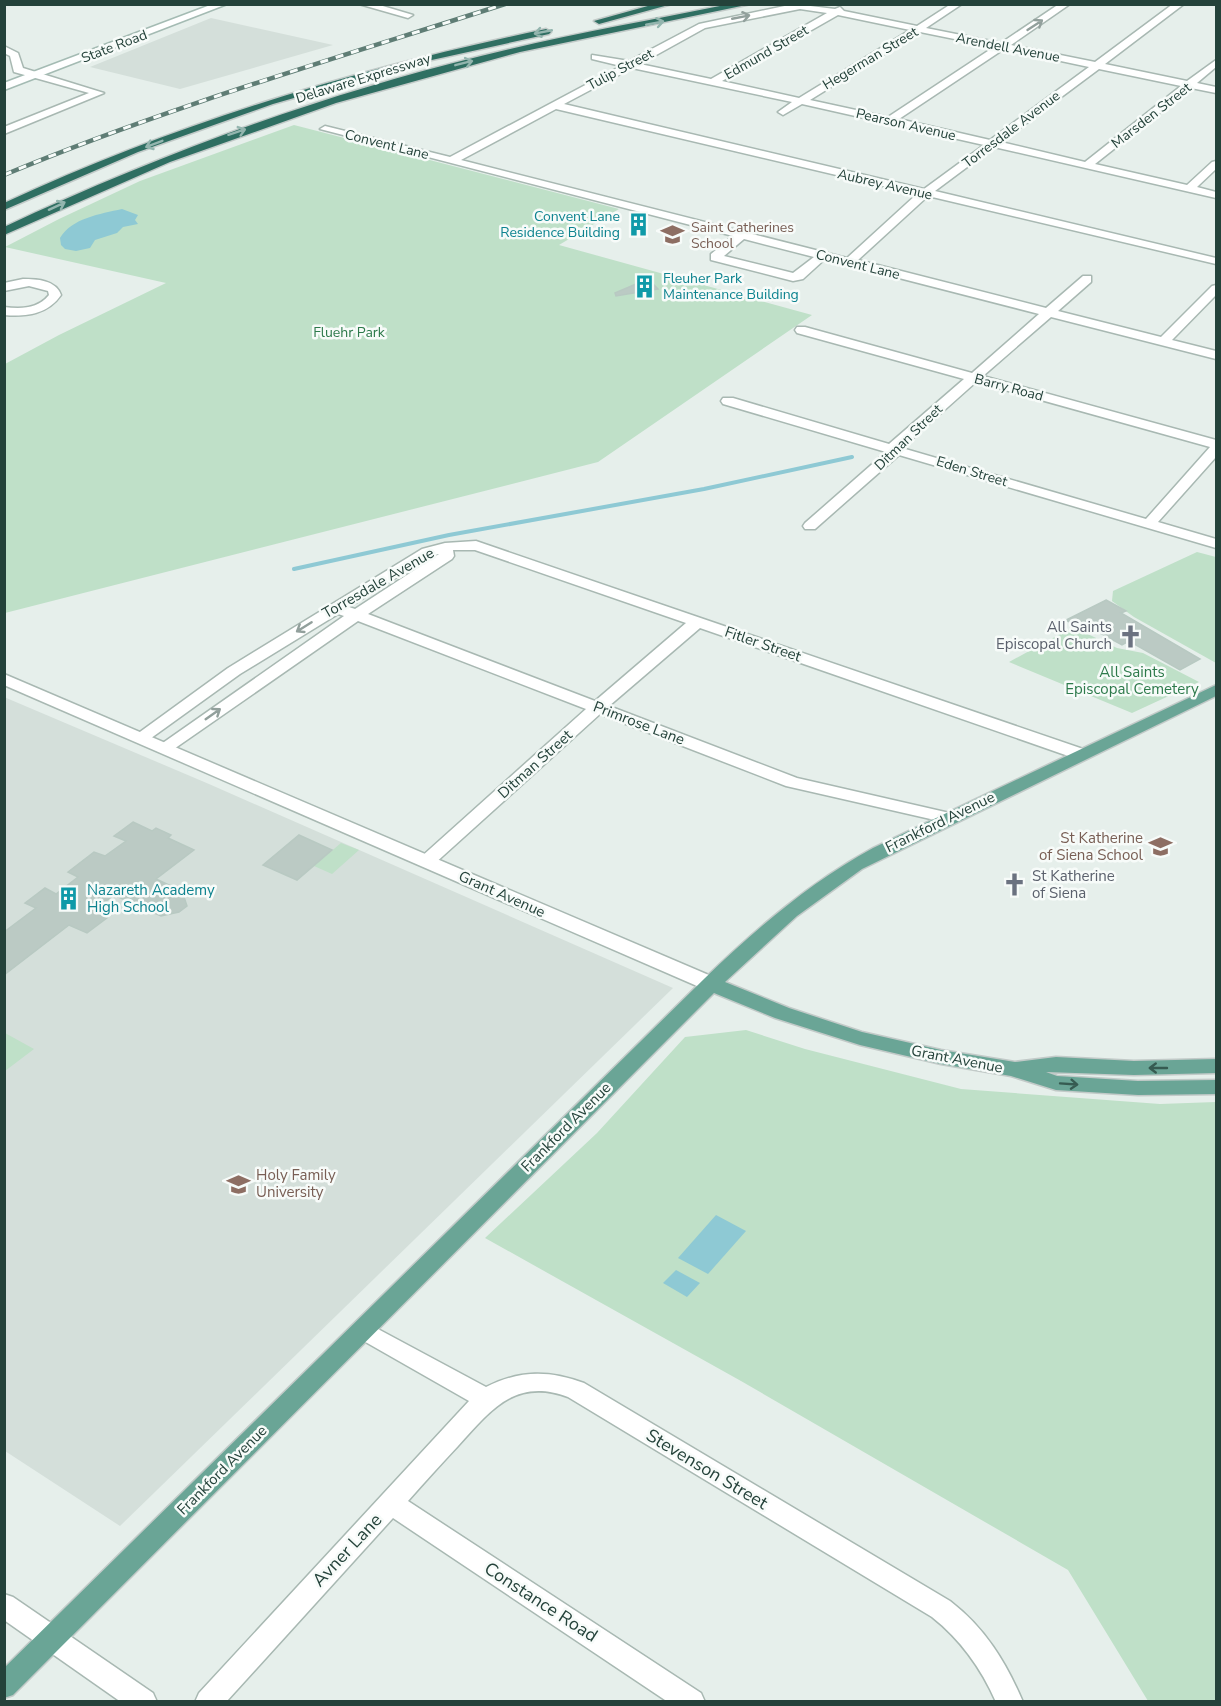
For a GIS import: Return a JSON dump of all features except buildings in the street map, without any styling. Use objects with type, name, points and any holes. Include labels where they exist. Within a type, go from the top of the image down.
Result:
[{"type":"highway","points":[[599,21],[668,4]]},
{"type":"highway","points":[[588,23],[683,4]]},
{"type":"highway","name":"Delaware Expressway","points":[[4,232],[112,180],[222,137],[343,97],[446,68],[541,45],[747,4]]},
{"type":"highway","name":"Delaware Expressway","points":[[4,207],[84,172],[244,111],[428,57],[553,30]]},
{"type":"main road","name":"Frankford Avenue","points":[[4,1686],[776,922],[821,886],[865,859],[1216,690]]},
{"type":"main road","name":"Grant Avenue","points":[[711,984],[782,1012],[860,1038],[941,1057],[1012,1069],[1056,1083],[1129,1088],[1216,1087]]},
{"type":"main road","name":"Grant Avenue","points":[[1012,1069],[1056,1064],[1159,1068],[1216,1066]]},
{"type":"street","name":"State Road","points":[[4,87],[223,4]]},
{"type":"street","points":[[363,4],[408,15]]},
{"type":"street","name":"Edmund Street","points":[[713,82],[849,4]]},
{"type":"street","name":"Hegerman Street","points":[[783,112],[958,4]]},
{"type":"street","points":[[890,120],[1066,4]]},
{"type":"street","name":"Torresdale Avenue","points":[[850,261],[924,194],[1180,4]]},
{"type":"street","name":"Arendell Avenue","points":[[800,6],[1004,45],[1216,90]]},
{"type":"street","name":"Tulip Street","points":[[451,161],[702,26],[800,6]]},
{"type":"street","points":[[4,131],[99,93],[30,77],[6,68],[7,50],[15,55],[18,70],[30,77]]},
{"type":"street","name":"Pearson Avenue","points":[[595,57],[890,120],[1216,195]]},
{"type":"street","name":"Marsden Street","points":[[1086,166],[1216,63]]},
{"type":"street","name":"Aubrey Avenue","points":[[554,105],[1216,261]]},
{"type":"street","name":"Convent Lane","points":[[325,129],[1216,355]]},
{"type":"street","points":[[1189,189],[1216,164]]},
{"type":"street","points":[[742,235],[715,257],[793,277],[799,276],[823,255]]},
{"type":"street","name":"Ditman Street","points":[[810,526],[893,454],[893,448],[1087,279]]},
{"type":"street","points":[[4,287],[40,284],[50,287],[56,295],[52,301],[37,308],[4,311]]},
{"type":"street","points":[[1164,341],[1216,289]]},
{"type":"street","name":"Barry Road","points":[[801,330],[1216,444]]},
{"type":"street","name":"Eden Street","points":[[728,401],[1216,544]]},
{"type":"street","points":[[1149,524],[1216,449]]},
{"type":"street","name":"Fitler Street","points":[[445,547],[476,545],[487,548],[1080,754]]},
{"type":"street","name":"Torresdale Avenue","points":[[141,737],[234,672],[335,607],[427,552],[445,547],[447,556],[356,615],[165,747]]},
{"type":"street","name":"Primrose Lane","points":[[335,607],[798,784],[948,818]]},
{"type":"street","name":"Ditman Street","points":[[427,861],[598,707],[698,621]]},
{"type":"street","name":"Grant Avenue","points":[[4,679],[711,984]]},
{"type":"street","points":[[363,1330],[486,1399]]},
{"type":"street","name":"Stevenson Street","points":[[486,1399],[504,1389],[527,1382],[553,1382],[576,1390],[956,1620],[980,1646],[1010,1701]]},
{"type":"street","name":"Avner Lane","points":[[208,1701],[486,1399]]},
{"type":"street","name":"Constance Road","points":[[390,1503],[692,1701]]},
{"type":"street","points":[[4,1605],[144,1701]]},
{"type":"shaded area","points":[[211,18],[333,45],[180,89],[90,67]]},
{"type":"shaded area","name":"Holy Family University","points":[[4,697],[209,784],[673,988],[120,1526],[5,1451]]},
{"type":"green space","name":"Fluehr Park","points":[[294,125],[619,209],[559,245],[812,315],[598,462],[5,613],[5,364],[166,283],[5,247],[140,181]]},
{"type":"green space","name":"All Saints Episcopal Cemetery","points":[[1197,552],[1216,557],[1216,663],[1134,617],[1112,601],[1113,591]]},
{"type":"green space","name":"All Saints Episcopal Cemetery","points":[[1073,627],[1117,648],[1143,653],[1199,682],[1132,713],[1009,662]]},
{"type":"green space","points":[[341,843],[359,850],[332,874],[314,866]]},
{"type":"green space","points":[[746,1030],[805,1049],[961,1089],[1160,1104],[1216,1102],[1216,1701],[1148,1701],[1068,1570],[741,1381],[485,1238],[597,1133],[685,1037]]},
{"type":"green space","points":[[5,1033],[34,1049],[5,1071]]},
{"type":"water","points":[[122,209],[138,215],[135,220],[138,224],[123,227],[117,233],[95,240],[90,248],[76,251],[65,249],[61,245],[60,238],[65,231],[79,221]]},
{"type":"water","points":[[716,1215],[746,1231],[708,1274],[678,1258]]},
{"type":"water","points":[[676,1270],[700,1283],[687,1297],[663,1283]]},
{"type":"waterway","points":[[294,569],[449,535],[704,489],[852,457]]},
{"type":"railway","points":[[4,175],[65,150],[190,105],[505,4]]},
{"type":"place","name":"Convent Lane Residence Building","points":[[638,224]]},
{"type":"place","name":"Saint Catherines School","points":[[673,235]]},
{"type":"place","name":"Fleuher Park Maintenance Building","points":[[645,286]]},
{"type":"place","name":"All Saints Episcopal Church","points":[[1130,636]]},
{"type":"place","name":"St Katherine of Siena School","points":[[1161,847]]},
{"type":"place","name":"St Katherine of Siena","points":[[1014,885]]},
{"type":"place","name":"Nazareth Academy High School","points":[[69,899]]},
{"type":"place","name":"Holy Family University","points":[[238,1184]]}]
